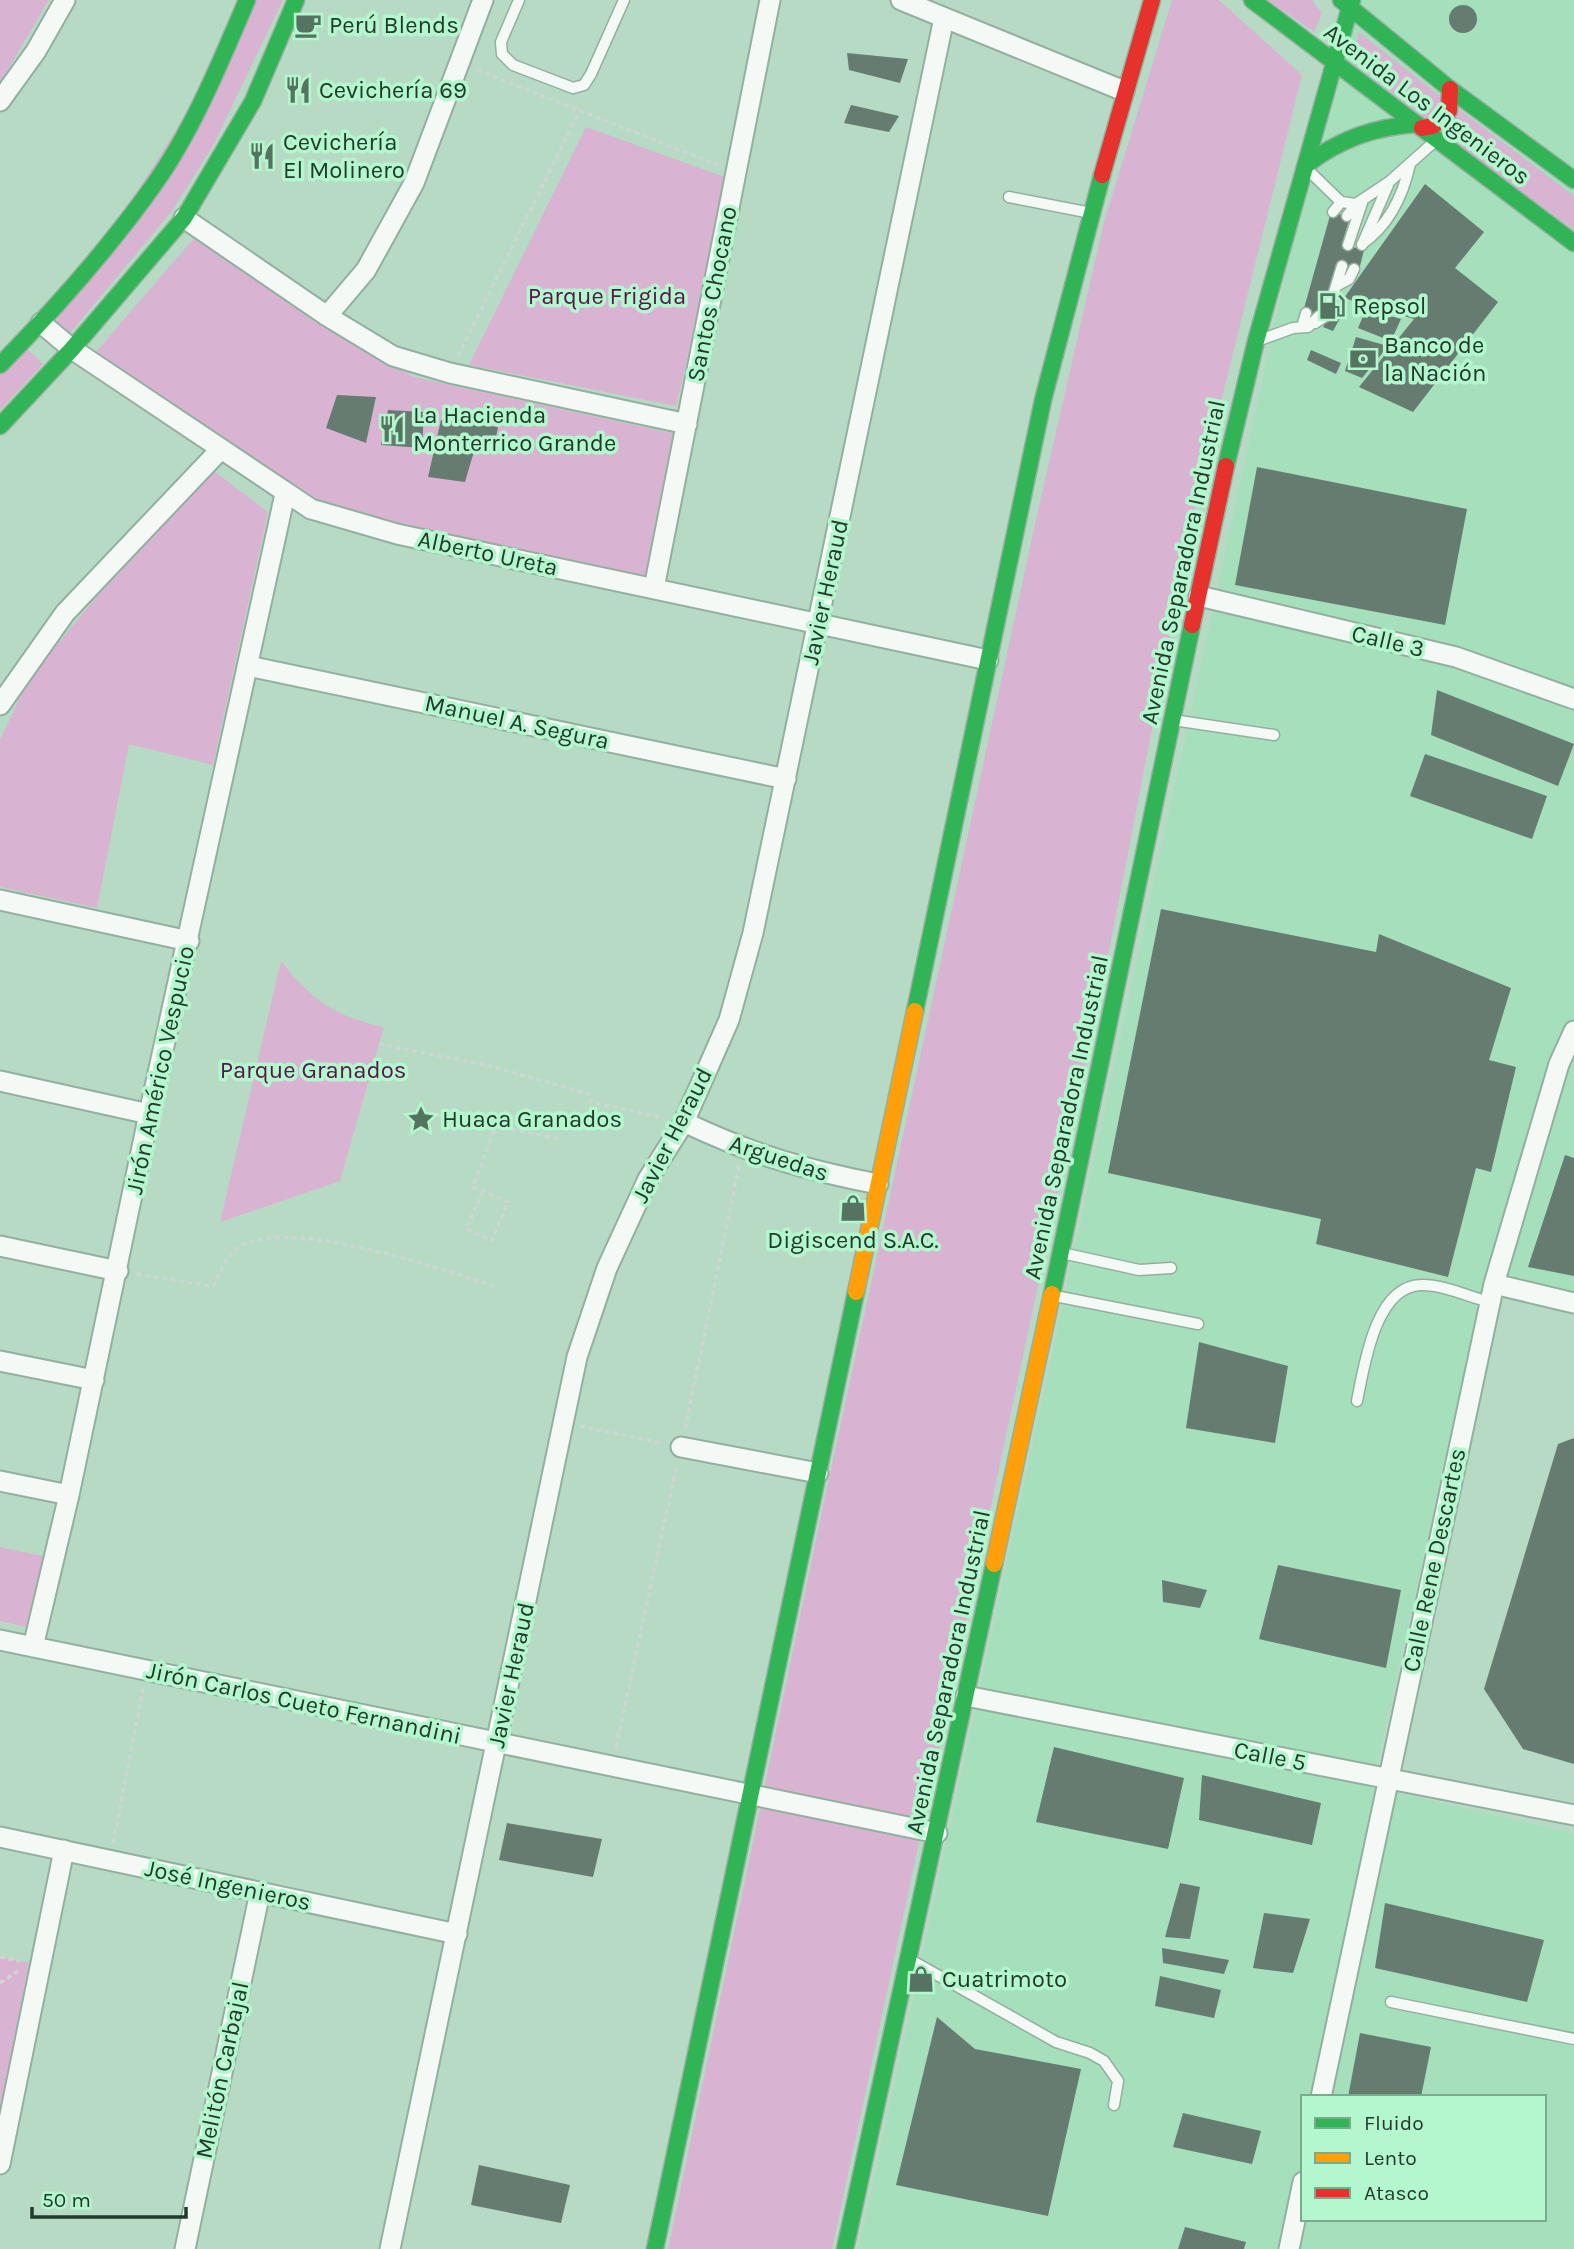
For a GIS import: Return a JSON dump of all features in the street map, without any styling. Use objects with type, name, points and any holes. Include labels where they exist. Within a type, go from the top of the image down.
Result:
[{"type":"main road","points":[[0,365],[41,323],[154,185],[213,80],[247,0]]},
{"type":"main road","points":[[0,426],[72,349],[184,218],[253,101],[296,0]]},
{"type":"main road","points":[[655,2249],[748,1794],[818,1473],[1042,400],[1124,91],[1152,0]]},
{"type":"main road","name":"Avenida Los Ingenieros","points":[[1252,0],[1333,64],[1438,139],[1574,243]]},
{"type":"main road","name":"Avenida Los Ingenieros","points":[[1347,3],[1450,89],[1574,180]]},
{"type":"main road","name":"Avenida Separadora Industrial","points":[[845,2249],[1052,1296],[1220,489],[1256,341],[1333,64],[1347,3]]},
{"type":"main road","points":[[1305,166],[1348,137],[1382,127],[1433,126],[1449,111],[1450,89]]},
{"type":"street","points":[[0,102],[36,51],[65,0]]},
{"type":"street","points":[[327,316],[366,271],[414,183],[483,0]]},
{"type":"street","name":"Santos Chocano","points":[[654,588],[770,0]]},
{"type":"street","points":[[901,0],[1124,91]]},
{"type":"street","name":"Javier Heraud","points":[[390,2249],[577,1357],[607,1268],[648,1179],[684,1122],[729,1020],[753,933],[944,18]]},
{"type":"street","points":[[184,218],[327,316],[393,356],[450,373],[687,425]]},
{"type":"street","name":"Alberto Ureta","points":[[41,323],[72,349],[311,509],[397,534],[988,660]]},
{"type":"street","points":[[0,705],[65,613],[220,450]]},
{"type":"street","name":"Jirón Américo Vespucio","points":[[33,1647],[118,1271],[149,1114],[285,494]]},
{"type":"street","name":"Calle 3","points":[[1199,596],[1456,657],[1574,699]]},
{"type":"street","name":"Manuel A. Segura","points":[[248,666],[786,779]]},
{"type":"street","points":[[0,900],[188,941]]},
{"type":"street","name":"Calle Rene Descartes","points":[[1321,2095],[1492,1293],[1559,1064],[1574,1031]]},
{"type":"street","points":[[0,1081],[149,1114]]},
{"type":"street","name":"Arguedas","points":[[684,1122],[743,1150],[781,1163],[878,1184]]},
{"type":"street","points":[[0,1246],[118,1271]]},
{"type":"street","points":[[1492,1293],[1574,1303]]},
{"type":"street","points":[[0,1361],[94,1380]]},
{"type":"street","points":[[681,1447],[818,1473]]},
{"type":"street","points":[[0,1481],[69,1495]]},
{"type":"street","name":"Jirón Carlos Cueto Fernandini","points":[[0,1640],[937,1833]]},
{"type":"street","name":"Calle 5","points":[[966,1696],[1574,1815]]},
{"type":"street","name":"José Ingenieros","points":[[0,1837],[457,1934]]},
{"type":"street","points":[[0,2164],[64,1850]]},
{"type":"street","name":"Melitón Carbajal","points":[[185,2249],[260,1892]]},
{"type":"street","points":[[1289,2249],[1301,2192]]},
{"type":"lane","points":[[519,0],[501,42],[502,54],[513,65],[573,88],[584,85],[592,74],[624,0]]},
{"type":"lane","points":[[1347,216],[1361,201],[1389,182],[1438,139]]},
{"type":"lane","points":[[1389,182],[1361,247],[1382,228],[1402,193],[1410,164]]},
{"type":"lane","points":[[1305,166],[1341,202],[1361,201]]},
{"type":"lane","points":[[1009,197],[1092,213]]},
{"type":"lane","points":[[1348,245],[1361,201]]},
{"type":"lane","points":[[1333,212],[1341,202]]},
{"type":"lane","points":[[1256,341],[1326,318],[1342,266]]},
{"type":"lane","points":[[1336,286],[1349,279],[1354,269]]},
{"type":"lane","points":[[1302,327],[1306,313]]},
{"type":"lane","points":[[1172,720],[1274,735]]},
{"type":"lane","points":[[1061,1252],[1139,1270],[1171,1268]]},
{"type":"lane","points":[[1357,1401],[1371,1336],[1381,1315],[1407,1288],[1422,1285],[1492,1293]]},
{"type":"lane","points":[[1052,1296],[1198,1324]]},
{"type":"lane","points":[[909,1959],[1056,2042],[1090,2053],[1104,2061],[1118,2081],[1114,2105]]},
{"type":"lane","points":[[1391,2003],[1574,2039]]},
{"type":"path","points":[[459,63],[736,172]]},
{"type":"path","points":[[450,373],[580,110]]},
{"type":"path","points":[[379,1044],[486,1065],[589,1094],[591,1102],[684,1122]]},
{"type":"path","points":[[428,1113],[561,1139]]},
{"type":"path","points":[[483,1191],[466,1228],[492,1240],[508,1202],[483,1191],[473,1187],[496,1126]]},
{"type":"path","points":[[118,1271],[213,1286],[233,1252],[261,1241],[298,1238],[363,1246],[497,1287]]},
{"type":"path","points":[[564,1422],[681,1447]]},
{"type":"path","points":[[109,1860],[146,1670]]},
{"type":"path","points":[[0,1957],[29,1963]]},
{"type":"path","points":[[0,1983],[20,1970]]},
{"type":"shaded area","points":[[1360,0],[1574,0],[1574,1299],[1485,1279],[1372,1787],[1574,1834],[1574,2249],[859,2249],[1297,221]]},
{"type":"green space","points":[[0,0],[49,0],[0,83]]},
{"type":"green space","points":[[257,0],[283,0],[214,144],[172,211],[71,332],[65,333],[56,322]]},
{"type":"green space","points":[[1172,0],[1219,0],[1302,75],[1196,502],[1103,982],[832,2249],[668,2249],[825,1497],[1035,524],[1104,222]]},
{"type":"green space","points":[[1268,0],[1312,0],[1322,13],[1314,32]]},
{"type":"green space","points":[[1359,32],[1445,100],[1429,121],[1351,62]]},
{"type":"green space","points":[[1456,107],[1574,196],[1574,230],[1437,129]]},
{"type":"green space","name":"Parque Frigida","points":[[586,127],[730,179],[676,406],[469,365]]},
{"type":"green space","points":[[195,237],[315,322],[414,377],[676,434],[648,576],[402,526],[308,496],[95,353]]},
{"type":"green space","points":[[26,348],[43,364],[0,410],[0,375]]},
{"type":"green space","points":[[214,471],[268,512],[213,765],[129,744],[97,908],[0,887],[0,740],[24,689],[48,655],[99,594]]},
{"type":"green space","name":"Parque Granados","points":[[281,961],[303,986],[326,1005],[352,1018],[384,1027],[340,1181],[220,1222]]},
{"type":"green space","points":[[0,1547],[43,1556],[26,1627],[0,1621]]},
{"type":"green space","points":[[0,1957],[29,1963],[0,2109]]},
{"type":"building","points":[[1463,5],[1473,9],[1477,19],[1473,29],[1463,33],[1453,29],[1449,19],[1453,9]]},
{"type":"building","points":[[847,53],[908,59],[900,83],[849,70]]},
{"type":"building","points":[[851,105],[899,116],[889,132],[844,123]]},
{"type":"building","points":[[1425,184],[1484,232],[1455,268],[1498,302],[1413,412],[1359,387],[1414,319],[1344,298]]},
{"type":"building","points":[[1331,212],[1350,217],[1342,244],[1364,250],[1359,270],[1336,265],[1322,317],[1303,312]]},
{"type":"building","points":[[1333,308],[1343,313],[1333,331],[1323,327]]},
{"type":"building","points":[[1366,309],[1401,319],[1391,341],[1358,328]]},
{"type":"building","name":"Banco de la Nación","points":[[1356,337],[1388,346],[1362,378],[1345,371]]},
{"type":"building","points":[[1311,350],[1341,363],[1336,374],[1307,360]]},
{"type":"building","points":[[337,395],[376,397],[366,443],[326,428]]},
{"type":"building","points":[[388,410],[424,412],[422,448],[381,445]]},
{"type":"building","points":[[441,420],[498,427],[493,453],[475,448],[465,482],[428,477]]},
{"type":"building","points":[[1257,467],[1467,509],[1445,625],[1235,585]]},
{"type":"building","points":[[1437,690],[1574,744],[1558,786],[1431,735]]},
{"type":"building","points":[[1425,754],[1547,796],[1532,839],[1410,796]]},
{"type":"building","points":[[1161,909],[1376,952],[1379,934],[1511,988],[1489,1060],[1516,1067],[1491,1172],[1476,1168],[1448,1277],[1316,1244],[1321,1219],[1108,1173]]},
{"type":"building","points":[[1565,1155],[1574,1158],[1574,1276],[1528,1267]]},
{"type":"building","points":[[1199,1342],[1288,1366],[1275,1443],[1186,1428]]},
{"type":"building","points":[[1574,1438],[1574,1764],[1523,1749],[1484,1689],[1558,1444]]},
{"type":"building","points":[[1278,1565],[1401,1590],[1386,1668],[1259,1639]]},
{"type":"building","points":[[1162,1580],[1207,1590],[1200,1608],[1163,1602]]},
{"type":"building","points":[[1054,1747],[1184,1778],[1168,1849],[1036,1822]]},
{"type":"building","points":[[1202,1775],[1321,1803],[1312,1845],[1199,1820]]},
{"type":"building","points":[[507,1823],[602,1839],[593,1877],[499,1860]]},
{"type":"building","points":[[1180,1883],[1200,1887],[1190,1939],[1165,1937]]},
{"type":"building","points":[[1385,1903],[1544,1940],[1527,2002],[1375,1968]]},
{"type":"building","points":[[1264,1913],[1310,1919],[1293,1973],[1253,1968]]},
{"type":"building","points":[[1162,1948],[1229,1960],[1224,1974],[1163,1963]]},
{"type":"building","points":[[1160,1976],[1221,1990],[1214,2018],[1155,2006]]},
{"type":"building","points":[[937,2017],[975,2049],[1081,2069],[1048,2216],[896,2185]]},
{"type":"building","points":[[1360,2033],[1431,2047],[1421,2095],[1348,2095]]},
{"type":"building","points":[[1183,2113],[1261,2131],[1252,2164],[1173,2147]]},
{"type":"building","points":[[479,2165],[570,2185],[561,2223],[471,2205]]},
{"type":"building","points":[[1185,2227],[1246,2242],[1244,2249],[1178,2249]]},
{"type":"traffic: fast","points":[[0,365],[80,278],[153,186],[193,120],[247,0]]},
{"type":"traffic: fast","points":[[0,426],[72,349],[184,218],[253,101],[296,0]]},
{"type":"traffic: fast","points":[[1252,0],[1574,243]]},
{"type":"traffic: fast","points":[[1341,0],[1450,89],[1574,180]]},
{"type":"traffic: fast","points":[[1226,466],[1256,341],[1352,0]]},
{"type":"traffic: fast","points":[[1305,166],[1331,148],[1358,136],[1386,128],[1417,124]]},
{"type":"traffic: fast","points":[[915,1011],[1043,400],[1102,175]]},
{"type":"traffic: fast","points":[[1052,1294],[1192,625]]},
{"type":"traffic: fast","points":[[655,2249],[856,1292]]},
{"type":"traffic: fast","points":[[845,2249],[994,1564]]},
{"type":"traffic: slow","points":[[856,1292],[915,1011]]},
{"type":"traffic: slow","points":[[994,1564],[1052,1294]]},
{"type":"traffic: jam","points":[[1102,175],[1152,0]]},
{"type":"traffic: jam","points":[[1422,128],[1433,126],[1449,111],[1450,89]]},
{"type":"traffic: jam","points":[[1192,625],[1226,466]]},
{"type":"place","name":"Perú Blends","points":[[308,25]]},
{"type":"place","name":"Cevichería 69","points":[[298,90]]},
{"type":"place","name":"Cevichería El Molinero","points":[[262,156]]},
{"type":"place","name":"Repsol","points":[[1332,306]]},
{"type":"place","name":"Banco de la Nación","points":[[1363,359]]},
{"type":"place","name":"La Hacienda Monterrico Grande","points":[[392,429]]},
{"type":"place","name":"Huaca Granados","points":[[421,1119]]},
{"type":"place","name":"Digiscend S.A.C.","points":[[853,1208]]},
{"type":"place","name":"Cuatrimoto","points":[[921,1979]]}]
